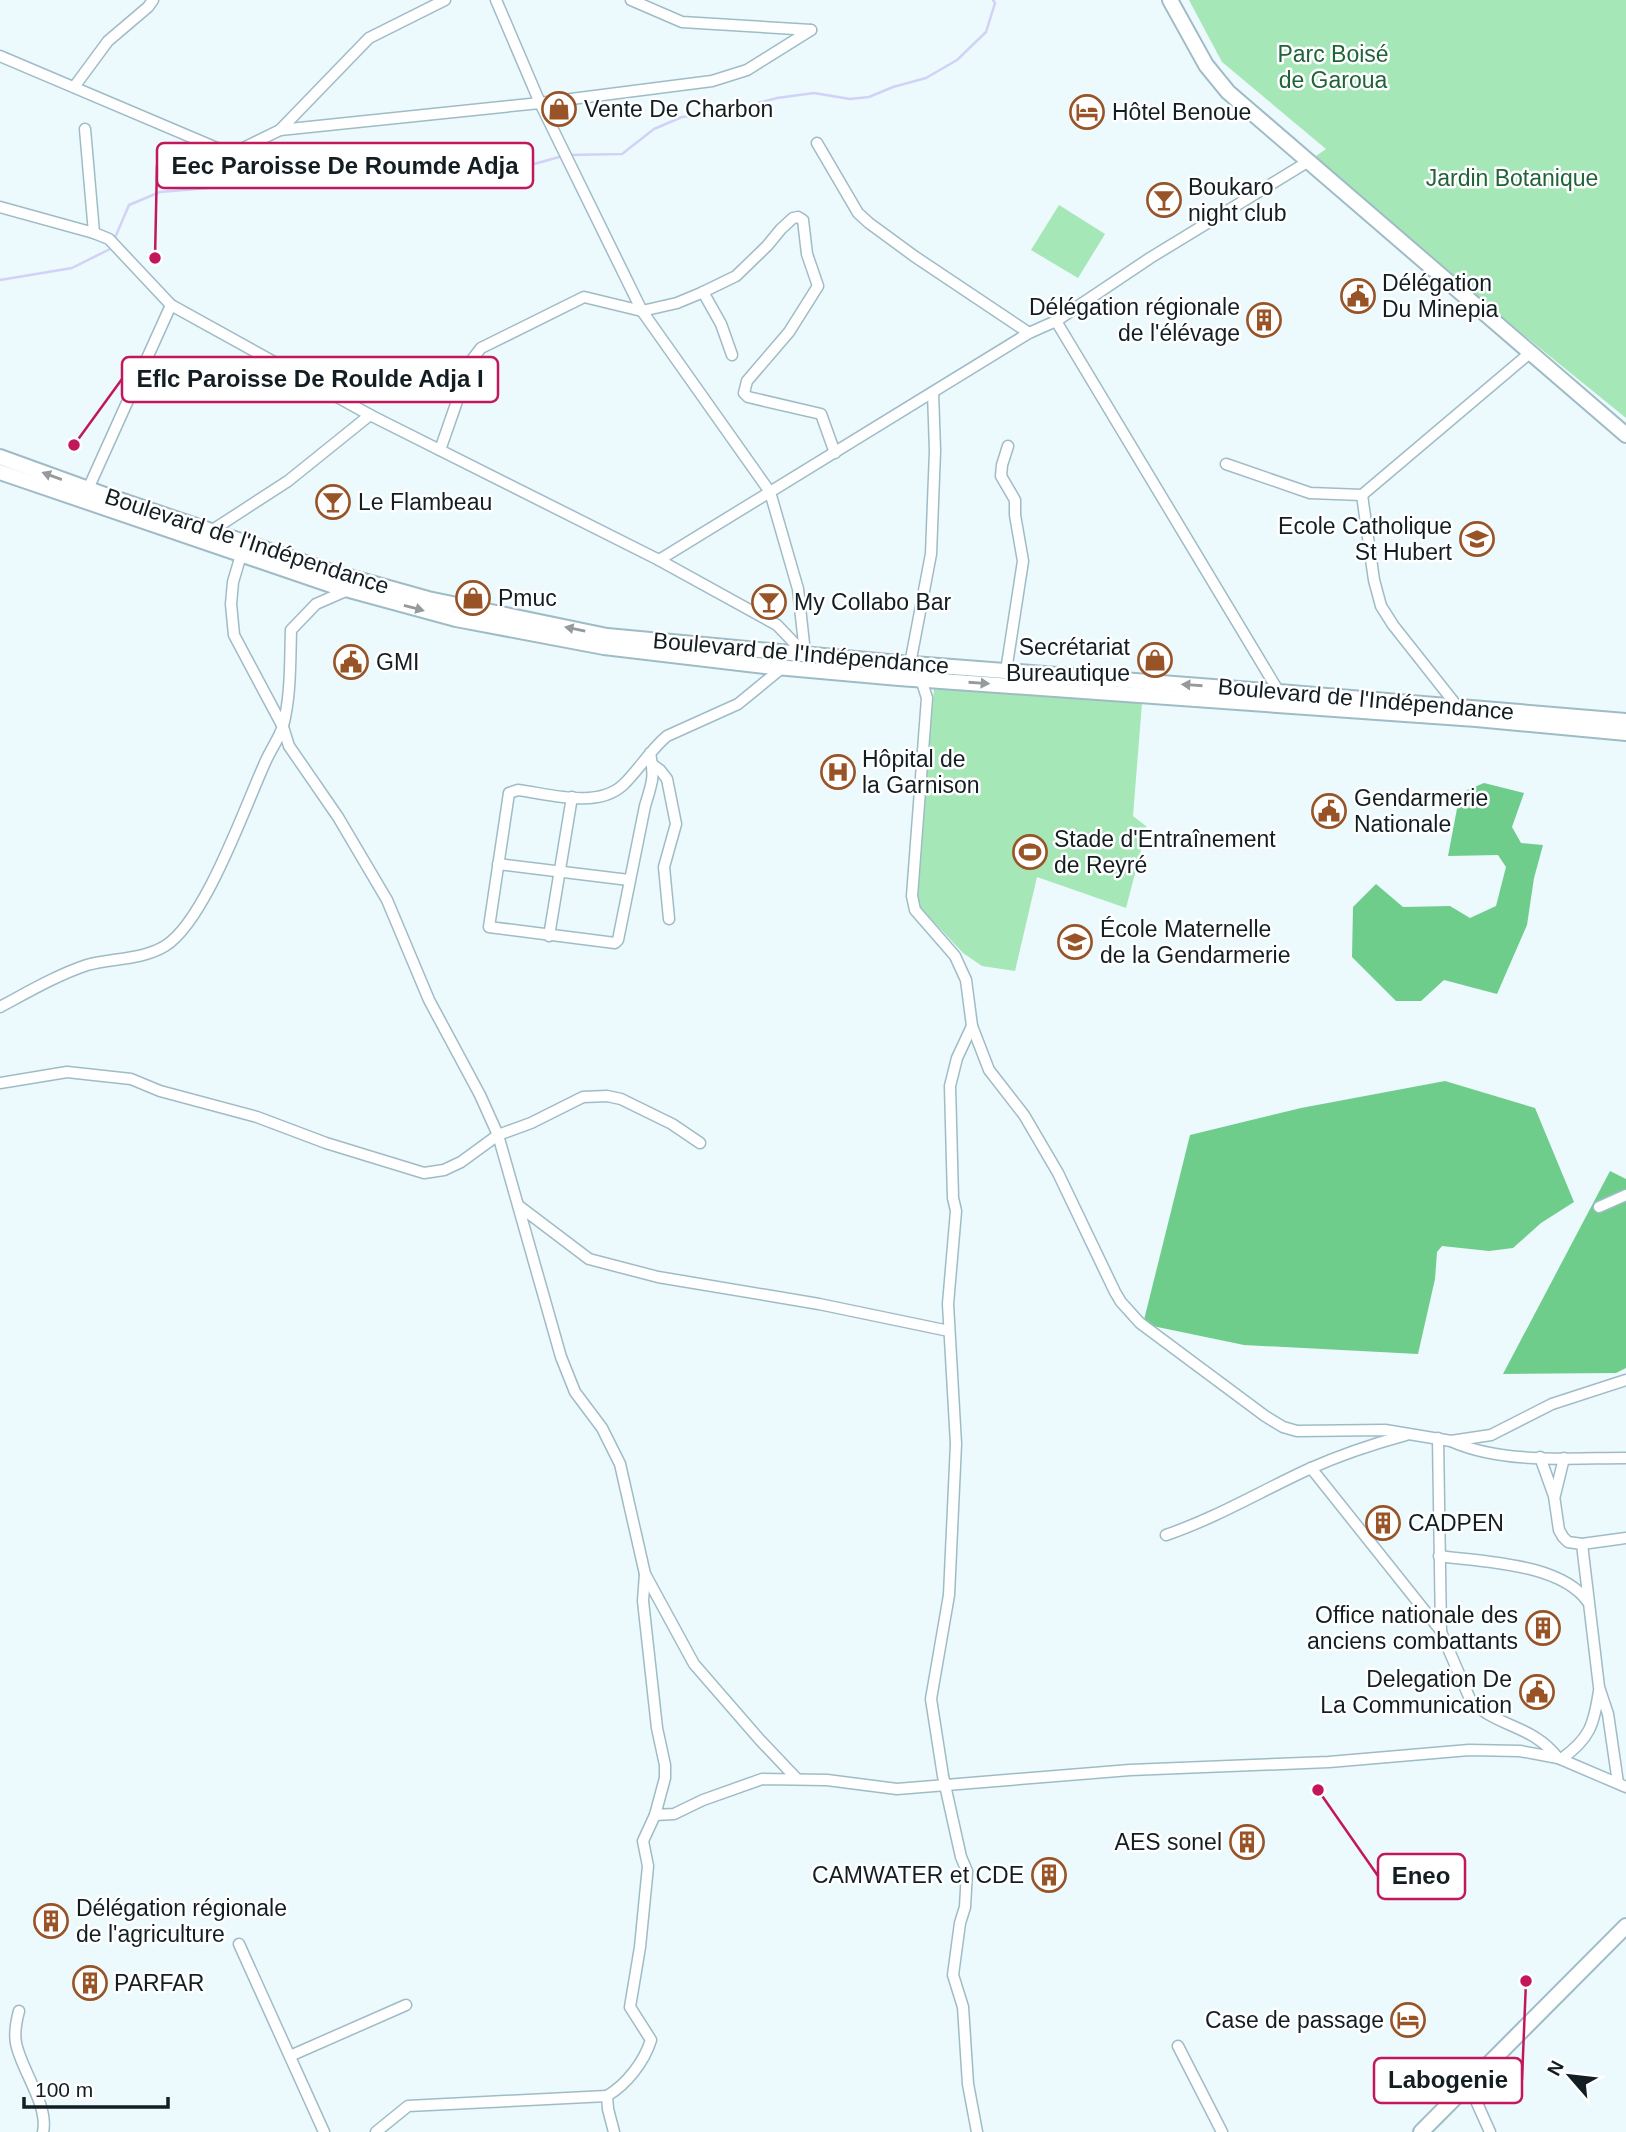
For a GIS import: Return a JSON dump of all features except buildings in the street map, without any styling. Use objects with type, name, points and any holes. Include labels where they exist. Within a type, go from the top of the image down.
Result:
[{"type":"main road","points":[[1170,0],[1206,65],[1228,92],[1626,435]]},
{"type":"main road","name":"Boulevard de l'Indépendance","points":[[0,457],[335,573],[428,599],[607,636],[910,664],[1626,721]]},
{"type":"main road","name":"Boulevard de l'Indépendance","points":[[0,472],[348,590],[456,619],[604,647],[921,679],[1476,719],[1626,733]]},
{"type":"main road","points":[[1421,2132],[1626,1926]]},
{"type":"street","points":[[74,87],[108,41],[153,0]]},
{"type":"street","points":[[0,56],[231,154],[280,130],[369,38],[445,0]]},
{"type":"street","points":[[496,0],[540,103],[642,311],[770,492],[798,589],[803,654]]},
{"type":"street","points":[[280,130],[540,103],[712,81],[747,70],[811,30],[682,22],[646,3],[631,0]]},
{"type":"street","points":[[85,129],[94,233]]},
{"type":"street","points":[[817,143],[858,213],[869,223],[1028,333]]},
{"type":"street","points":[[659,560],[1028,333],[1056,321],[1150,258],[1309,161]]},
{"type":"street","points":[[0,207],[109,239],[171,305],[370,415],[659,560],[777,625],[803,654]]},
{"type":"street","points":[[440,450],[471,361],[481,348],[584,297],[642,311],[677,303],[736,276],[798,216],[803,220],[807,254],[818,286],[789,332],[747,381],[744,393],[748,397],[821,414],[835,453]]},
{"type":"street","points":[[703,292],[721,324],[732,355]]},
{"type":"street","points":[[88,489],[171,305]]},
{"type":"street","points":[[1056,321],[1279,692]]},
{"type":"street","points":[[1226,464],[1310,493],[1362,495],[1531,352]]},
{"type":"street","points":[[910,664],[931,554],[935,451],[933,392]]},
{"type":"street","points":[[211,531],[288,481],[370,415]]},
{"type":"street","points":[[1006,671],[1023,561],[1015,499],[1001,476],[1008,446]]},
{"type":"street","points":[[1362,495],[1374,580],[1381,607],[1457,706]]},
{"type":"street","points":[[241,555],[233,582],[231,604],[234,635],[283,727],[289,746],[338,817],[387,900],[429,1000],[480,1095],[498,1135],[566,1369],[575,1392],[602,1428],[620,1464],[645,1574],[643,1601],[659,1740],[665,1765],[665,1778],[655,1815],[643,1841],[648,1866],[640,1947],[630,2007],[651,2040],[647,2052],[621,2088],[607,2096],[408,2106],[376,2132]]},
{"type":"street","points":[[0,1007],[88,965],[149,953],[177,937],[217,874],[283,727],[289,681],[291,630],[316,604],[348,590]]},
{"type":"street","points":[[650,753],[653,765],[652,787],[645,806],[629,880],[620,936],[615,943],[489,927],[509,793],[518,790],[590,798],[614,792],[650,753],[667,736],[748,697],[782,667]]},
{"type":"street","points":[[921,679],[927,698],[912,896],[915,910],[955,956],[966,980],[972,1026],[989,1070],[1024,1115],[1058,1173],[1121,1302],[1140,1323],[1283,1427],[1297,1430],[1385,1430],[1413,1433],[1486,1452],[1540,1457],[1626,1458]]},
{"type":"street","points":[[653,765],[667,779],[676,824],[664,867],[669,919]]},
{"type":"street","points":[[549,936],[572,797]]},
{"type":"street","points":[[498,864],[629,880]]},
{"type":"street","points":[[972,1026],[957,1058],[950,1086],[953,1198],[956,1211],[948,1304],[956,1444],[950,1582],[931,1699],[961,1857],[967,1871],[965,1907],[960,1923],[953,1975],[963,2007],[968,2084],[977,2132]]},
{"type":"street","points":[[0,1083],[67,1072],[131,1079],[160,1091],[257,1116],[326,1143],[424,1173],[444,1170],[461,1162],[498,1135],[583,1097],[607,1096],[640,1107],[700,1143]]},
{"type":"street","points":[[1599,1207],[1626,1195]]},
{"type":"street","points":[[519,1206],[589,1259],[658,1277],[819,1304],[949,1331]]},
{"type":"street","points":[[1451,1441],[1491,1435],[1552,1404],[1626,1380]]},
{"type":"street","points":[[1166,1535],[1198,1524],[1311,1468],[1372,1444],[1413,1433]]},
{"type":"street","points":[[1438,1438],[1441,1632]]},
{"type":"street","points":[[1540,1457],[1555,1496],[1559,1530],[1568,1542],[1581,1544],[1626,1538]]},
{"type":"street","points":[[1555,1496],[1564,1458]]},
{"type":"street","points":[[1311,1468],[1441,1632],[1467,1692],[1478,1708],[1539,1737],[1560,1758]]},
{"type":"street","points":[[1581,1544],[1599,1687],[1608,1714],[1622,1785]]},
{"type":"street","points":[[1439,1556],[1546,1574],[1570,1584],[1589,1604]]},
{"type":"street","points":[[645,1574],[694,1664],[760,1741],[797,1779]]},
{"type":"street","points":[[1560,1758],[1577,1746],[1592,1728],[1599,1687]]},
{"type":"street","points":[[655,1815],[674,1814],[762,1779],[827,1780],[890,1789],[1130,1770],[1329,1762],[1469,1750],[1520,1751],[1560,1758],[1622,1785]]},
{"type":"street","points":[[239,1944],[324,2132]]},
{"type":"street","points":[[290,2056],[406,2005]]},
{"type":"street","points":[[19,2011],[15,2028],[16,2045],[42,2114],[43,2132]]},
{"type":"street","points":[[1178,2046],[1222,2132]]},
{"type":"street","points":[[1468,2083],[1487,2129]]},
{"type":"street","points":[[607,2096],[614,2132]]},
{"type":"green space","name":"Jardin Botanique","points":[[1189,0],[1626,0],[1626,418],[1309,161],[1326,149],[1222,62]]},
{"type":"green space","points":[[1059,205],[1105,234],[1078,278],[1031,250]]},
{"type":"green space","name":"Stade d'Entraînement de Reyré","points":[[934,689],[1142,703],[1133,816],[1147,827],[1126,908],[1037,877],[1015,971],[982,966],[963,953],[917,904],[916,883]]},
{"type":"green space","points":[[1484,783],[1524,793],[1512,827],[1521,843],[1543,845],[1534,878],[1527,925],[1497,994],[1444,980],[1421,1001],[1396,1001],[1352,957],[1353,907],[1376,884],[1403,907],[1450,906],[1470,918],[1496,906],[1506,867],[1498,855],[1448,856],[1460,793]]},
{"type":"green space","points":[[1445,1081],[1535,1108],[1574,1202],[1541,1223],[1513,1248],[1489,1251],[1442,1246],[1437,1252],[1435,1279],[1418,1354],[1244,1345],[1143,1324],[1190,1135],[1301,1108]]},
{"type":"green space","points":[[1610,1171],[1626,1179],[1626,1368],[1616,1373],[1503,1374]]},
{"type":"waterway","points":[[570,155],[622,154],[654,129],[682,117],[716,114],[777,98],[814,93],[850,99],[869,97],[926,78],[957,60],[986,32],[995,3],[993,0]]},
{"type":"waterway","points":[[114,240],[129,205],[160,192],[374,174],[461,184],[563,156]]},
{"type":"waterway","points":[[0,280],[72,268],[112,246]]},
{"type":"place","name":"Vente De Charbon","points":[[559,109]]},
{"type":"place","name":"Hôtel Benoue","points":[[1087,112]]},
{"type":"place","name":"Boukaro night club","points":[[1164,200]]},
{"type":"place","name":"Eec Paroisse De Roumde Adja","points":[[155,258]]},
{"type":"place","name":"Délégation Du Minepia","points":[[1358,296]]},
{"type":"place","name":"Délégation régionale de l'élévage","points":[[1264,320]]},
{"type":"place","name":"Eflc Paroisse De Roulde Adja I","points":[[74,445]]},
{"type":"place","name":"Le Flambeau","points":[[333,502]]},
{"type":"place","name":"Ecole Catholique St Hubert","points":[[1477,539]]},
{"type":"place","name":"Pmuc","points":[[473,598]]},
{"type":"place","name":"My Collabo Bar","points":[[769,602]]},
{"type":"place","name":"Secrétariat Bureautique","points":[[1155,660]]},
{"type":"place","name":"GMI","points":[[351,662]]},
{"type":"place","name":"Hôpital de la Garnison","points":[[838,772]]},
{"type":"place","name":"Gendarmerie Nationale","points":[[1329,811]]},
{"type":"place","name":"Stade d'Entraînement de Reyré","points":[[1030,852]]},
{"type":"place","name":"École Maternelle de la Gendarmerie","points":[[1075,942]]},
{"type":"place","name":"CADPEN","points":[[1383,1523]]},
{"type":"place","name":"Office nationale des anciens combattants","points":[[1543,1628]]},
{"type":"place","name":"Delegation De La Communication","points":[[1537,1692]]},
{"type":"place","name":"Eneo","points":[[1318,1790]]},
{"type":"place","name":"AES sonel","points":[[1247,1842]]},
{"type":"place","name":"CAMWATER et CDE","points":[[1049,1875]]},
{"type":"place","name":"Délégation régionale de l'agriculture","points":[[51,1921]]},
{"type":"place","name":"Labogenie","points":[[1526,1981]]},
{"type":"place","name":"PARFAR","points":[[90,1983]]},
{"type":"place","name":"Case de passage","points":[[1408,2020]]},
{"type":"park label","name":"Parc Boisé de Garoua","points":[[1333,67]]}]
